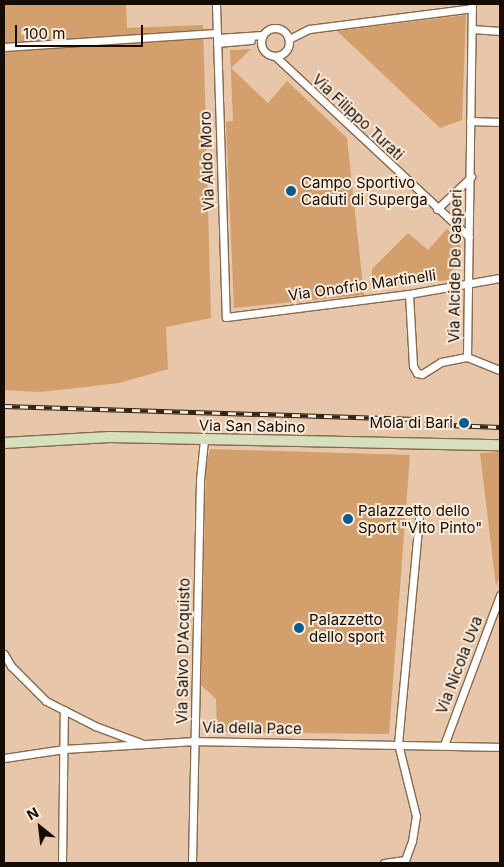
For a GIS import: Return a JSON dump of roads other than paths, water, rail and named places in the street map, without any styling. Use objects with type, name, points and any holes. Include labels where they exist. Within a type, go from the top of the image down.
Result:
[{"type":"street","name":"Via Aldo Moro","points":[[216,4],[226,316]]},
{"type":"street","points":[[289,39],[310,29],[472,6]]},
{"type":"street","name":"Via Alcide De Gasperi","points":[[467,356],[472,6]]},
{"type":"street","points":[[4,47],[263,37],[270,29],[279,28],[289,39]]},
{"type":"street","points":[[472,29],[500,30]]},
{"type":"street","points":[[263,37],[266,52],[275,56],[287,50],[289,39]]},
{"type":"street","name":"Via Filippo Turati","points":[[275,56],[469,237]]},
{"type":"street","points":[[470,122],[500,122]]},
{"type":"street","name":"Via Alcide De Gasperi","points":[[437,209],[471,177]]},
{"type":"street","name":"Via Onofrio Martinelli","points":[[226,316],[410,294],[500,278]]},
{"type":"street","points":[[410,294],[413,366],[422,374],[441,362],[467,356],[500,370]]},
{"type":"street","name":"Via San Sabino","points":[[4,443],[110,437],[500,445]]},
{"type":"street","name":"Via Salvo D'Acquisto","points":[[192,863],[200,480],[204,440]]},
{"type":"street","points":[[384,863],[404,862],[416,816],[398,744],[419,519]]},
{"type":"street","name":"Via Nicola Uva","points":[[444,746],[500,594]]},
{"type":"street","points":[[4,654],[46,701],[145,745]]},
{"type":"street","points":[[62,863],[64,710]]},
{"type":"street","name":"Via della Pace","points":[[4,758],[64,749],[196,741],[500,747]]},
{"type":"railway","points":[[4,406],[416,419]]},
{"type":"railway","points":[[424,424],[500,427]]},
{"type":"place","name":"Campo Sportivo Caduti di Superga","points":[[291,191]]},
{"type":"place","name":"Mola di Bari","points":[[464,423]]},
{"type":"place","name":"Palazzetto dello Sport \"Vito Pinto\"","points":[[348,519]]},
{"type":"place","name":"Palazzetto dello sport","points":[[299,628]]}]
